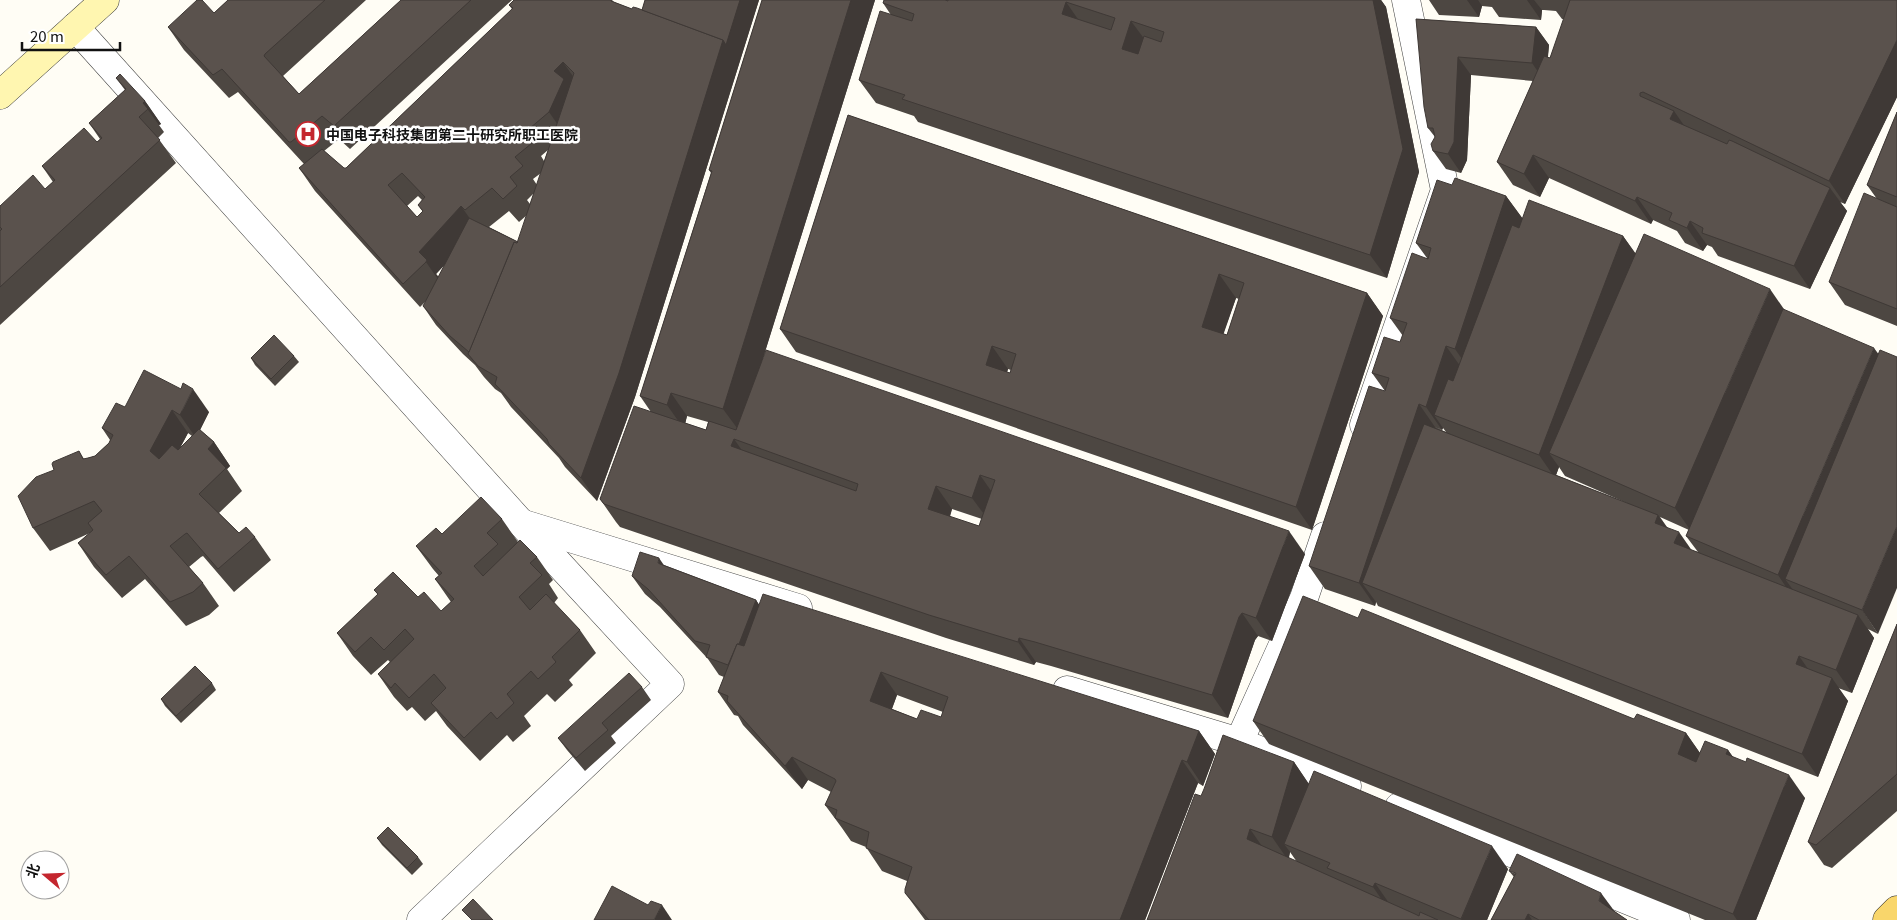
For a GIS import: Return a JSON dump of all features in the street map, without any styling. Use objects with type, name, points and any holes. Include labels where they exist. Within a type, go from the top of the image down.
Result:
[{"type":"main road","points":[[1886,920],[1897,910]]},
{"type":"street","points":[[0,95],[105,0]]},
{"type":"street","points":[[1355,450],[1445,190],[1406,0]]},
{"type":"street","points":[[75,27],[522,524],[670,684],[421,920]]},
{"type":"street","points":[[1238,742],[1304,598],[1332,514]]},
{"type":"street","points":[[522,524],[818,614]]},
{"type":"street","points":[[1048,684],[1238,742],[1676,920]]},
{"type":"building","points":[[197,0],[202,0],[214,13],[228,0],[325,0],[264,56],[299,94],[401,0],[471,0],[334,126],[322,116],[289,142],[222,69],[213,75],[168,27]]},
{"type":"building","points":[[514,0],[611,0],[723,40],[619,373],[581,478],[495,384],[497,377],[478,366],[468,354],[514,242],[517,243],[574,73],[563,62],[554,71],[564,79],[549,112],[523,134],[532,143],[515,157],[523,166],[510,177],[517,186],[503,199],[492,188],[465,210],[461,206],[419,252],[427,260],[426,262],[403,284],[299,168],[322,149],[346,168],[513,8],[509,5]],"holes":[[[402,173],[425,197],[418,205],[423,211],[417,217],[388,185]]]},
{"type":"building","points":[[645,0],[740,0],[726,45],[723,40],[642,10]]},
{"type":"building","points":[[762,0],[851,0],[723,409],[671,393],[667,405],[640,396],[712,171],[709,170]]},
{"type":"building","points":[[884,0],[1373,0],[1403,149],[1370,255],[902,99],[905,95],[859,80],[880,11],[912,21],[914,14],[883,3]],"holes":[[[1066,2],[1115,18],[1111,30],[1062,14]],[[1131,21],[1164,32],[1161,42],[1144,36],[1138,54],[1122,49]]]},
{"type":"building","points":[[1570,0],[1897,0],[1897,40],[1829,181],[1643,92],[1640,93],[1640,96],[1674,111],[1670,119],[1672,120],[1727,144],[1729,140],[1732,141],[1830,188],[1794,266],[1702,233],[1703,228],[1690,221],[1687,228],[1669,220],[1672,213],[1637,197],[1635,201],[1533,155],[1524,174],[1497,162],[1544,56],[1550,58]]},
{"type":"building","points":[[1416,19],[1536,27],[1532,63],[1458,57],[1454,142],[1448,154],[1433,151],[1431,144],[1435,137],[1433,128],[1428,128],[1424,107]]},
{"type":"building","points":[[120,74],[145,101],[143,103],[148,109],[139,117],[160,140],[0,287],[0,231],[2,229],[0,227],[0,206],[33,175],[45,189],[55,180],[42,166],[84,128],[97,142],[102,138],[89,123],[126,89],[116,78]]},
{"type":"building","points":[[1897,112],[1897,197],[1867,185]]},
{"type":"building","points":[[848,115],[1367,293],[1296,507],[780,329]],"holes":[[[1219,274],[1244,283],[1227,335],[1202,327]],[[992,346],[1016,354],[1010,373],[986,365]]]},
{"type":"building","points":[[1455,178],[1506,196],[1455,349],[1446,346],[1426,407],[1419,404],[1359,583],[1309,566],[1369,386],[1385,391],[1389,378],[1372,373],[1384,337],[1400,342],[1407,323],[1390,318],[1412,253],[1428,259],[1431,248],[1416,243],[1437,180],[1452,185]]},
{"type":"building","points":[[1864,193],[1897,207],[1897,309],[1829,282]]},
{"type":"building","points":[[1529,200],[1623,236],[1539,455],[1434,415],[1448,379],[1453,381],[1512,225],[1519,228]]},
{"type":"building","points":[[469,218],[518,242],[514,242],[469,352],[450,336],[423,306]]},
{"type":"building","points":[[1644,234],[1770,289],[1675,508],[1549,453]]},
{"type":"building","points":[[1783,309],[1874,348],[1778,575],[1686,536]]},
{"type":"building","points":[[274,335],[294,356],[271,379],[251,358]]},
{"type":"building","points":[[766,350],[1289,531],[1256,618],[1242,613],[1239,617],[1212,695],[1035,642],[1019,638],[1018,642],[929,615],[604,504],[600,499],[634,406],[706,430],[709,421],[736,430]],"holes":[[[734,439],[858,484],[856,491],[731,446]],[[980,475],[995,480],[979,526],[928,509],[936,486],[972,498]]]},
{"type":"building","points":[[1880,350],[1897,357],[1897,526],[1862,610],[1785,579]]},
{"type":"building","points":[[144,370],[181,389],[183,383],[193,389],[180,415],[172,410],[150,451],[159,459],[172,445],[178,450],[199,429],[214,442],[208,449],[226,468],[199,494],[239,533],[246,527],[255,537],[218,569],[187,533],[185,534],[170,546],[203,583],[193,592],[170,602],[129,556],[106,575],[78,543],[93,530],[88,523],[102,511],[94,501],[33,528],[18,496],[36,477],[54,470],[53,462],[79,451],[83,459],[95,456],[109,443],[113,435],[102,428],[116,403],[125,407]]},
{"type":"building","points":[[1424,424],[1658,515],[1655,523],[1679,532],[1674,543],[1858,615],[1836,670],[1799,656],[1796,664],[1832,678],[1802,754],[1362,583]]},
{"type":"building","points":[[481,497],[502,519],[487,533],[498,544],[474,566],[483,576],[520,540],[537,557],[530,563],[542,575],[519,597],[530,610],[546,594],[580,630],[552,657],[556,662],[538,679],[531,671],[507,694],[514,703],[497,719],[491,712],[464,738],[431,703],[446,688],[434,674],[409,698],[395,683],[391,688],[378,674],[414,639],[405,629],[384,650],[371,637],[355,652],[337,633],[378,594],[374,590],[393,572],[418,597],[424,592],[441,611],[454,599],[435,579],[442,573],[416,546],[436,528],[442,534]]},
{"type":"building","points":[[640,552],[659,558],[658,563],[660,564],[756,600],[739,644],[737,644],[728,665],[706,657],[710,645],[695,641],[648,589],[632,576]]},
{"type":"building","points":[[763,594],[1199,731],[1187,762],[1182,760],[1120,920],[929,920],[905,893],[912,867],[866,848],[869,832],[835,818],[837,810],[825,805],[836,781],[835,779],[792,757],[785,766],[727,701],[728,696],[718,692],[737,644],[744,646]],"holes":[[[881,672],[948,697],[941,717],[921,710],[917,719],[870,701]]]},
{"type":"building","points":[[1303,596],[1358,618],[1362,609],[1634,719],[1637,714],[1686,733],[1678,754],[1696,762],[1705,741],[1728,750],[1726,754],[1746,762],[1747,758],[1789,775],[1733,914],[1253,721]]},
{"type":"building","points":[[1897,624],[1897,774],[1816,845],[1808,842]]},
{"type":"building","points":[[195,666],[212,683],[176,716],[161,699]]},
{"type":"building","points":[[629,673],[642,687],[602,723],[608,730],[576,758],[558,738]]},
{"type":"building","points":[[1223,735],[1294,762],[1272,837],[1250,829],[1247,839],[1419,916],[1420,912],[1438,920],[1147,920],[1195,794],[1201,796]]},
{"type":"building","points":[[1314,771],[1492,846],[1461,919],[1375,883],[1373,887],[1327,868],[1330,863],[1284,844]]},
{"type":"building","points":[[388,827],[418,857],[407,868],[377,838]]},
{"type":"building","points":[[1517,854],[1601,893],[1599,901],[1627,920],[1539,920],[1528,914],[1525,920],[1491,920],[1516,873],[1509,871]]},
{"type":"building","points":[[612,886],[648,905],[651,901],[662,905],[654,920],[594,920]]},
{"type":"building","points":[[473,899],[493,920],[472,920],[462,910]]},
{"type":"place","name":"中国电子科技集团第二十研究所职工医院","points":[[308,134]]}]
